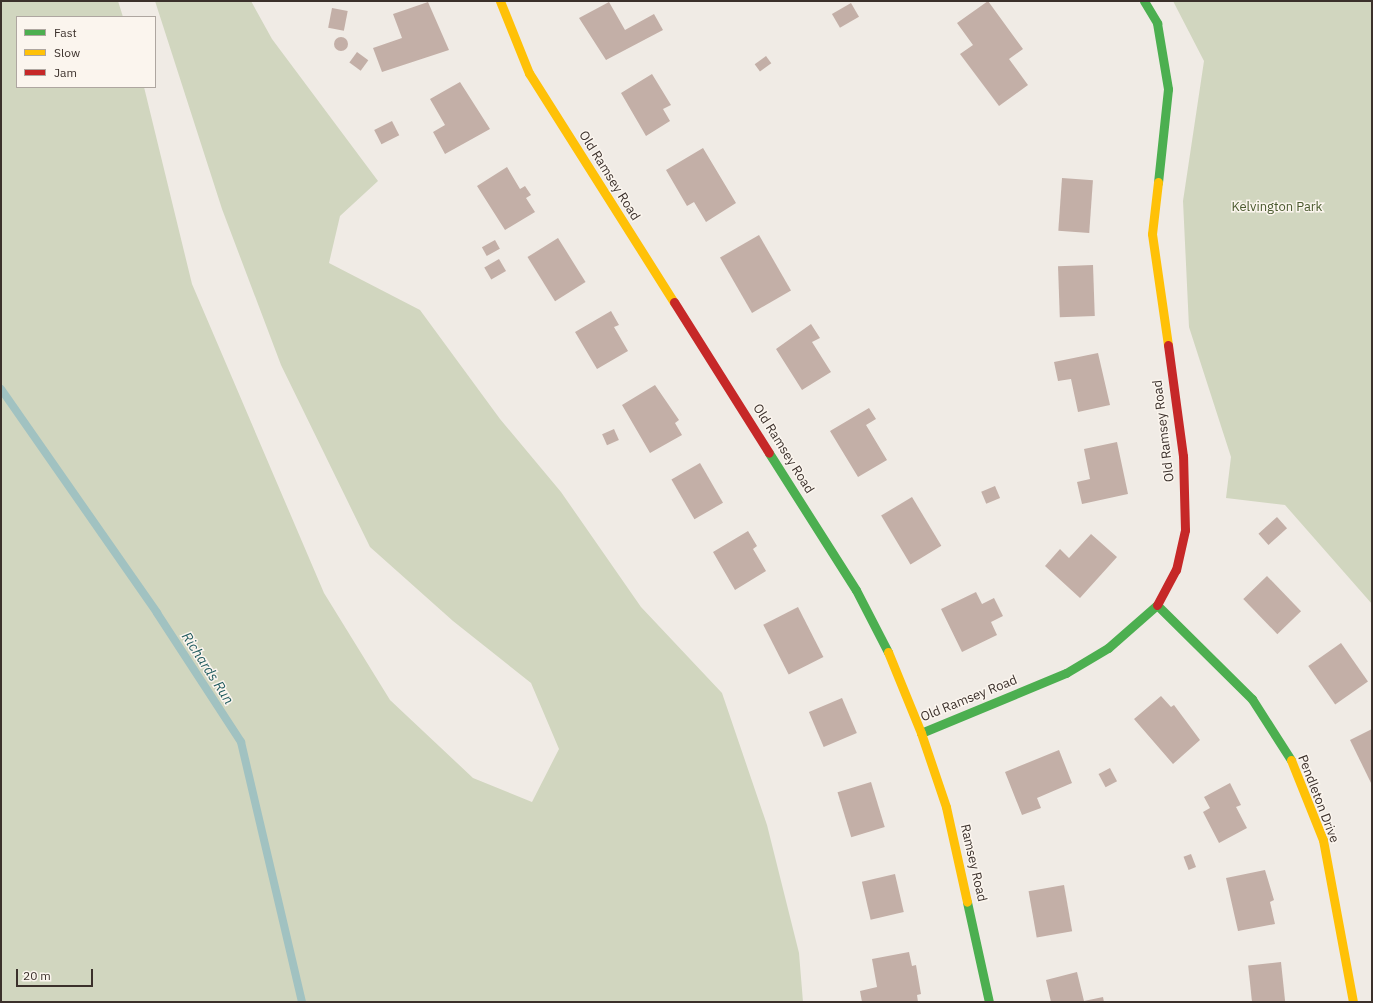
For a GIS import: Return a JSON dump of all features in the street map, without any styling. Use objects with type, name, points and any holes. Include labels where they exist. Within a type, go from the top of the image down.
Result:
[{"type":"street","name":"Old Ramsey Road","points":[[500,1],[529,73],[856,590],[921,733],[1066,673],[1108,648],[1157,605],[1176,570],[1186,530],[1183,456],[1152,234],[1168,90],[1158,23],[1144,1]]},
{"type":"street","name":"Pendleton Drive","points":[[1157,605],[1252,699],[1292,762],[1323,840],[1353,1002]]},
{"type":"street","name":"Ramsey Road","points":[[921,733],[946,807],[989,1002]]},
{"type":"green space","points":[[1,1],[118,1],[123,16],[16,16],[16,88],[144,88],[192,284],[324,593],[390,700],[473,778],[532,802],[559,749],[531,683],[453,621],[370,547],[281,365],[222,209],[155,1],[251,1],[272,39],[378,181],[340,216],[329,263],[420,310],[500,419],[561,492],[641,607],[722,693],[767,825],[799,953],[803,1002],[1,1002]]},
{"type":"green space","name":"Kelvington Park","points":[[1173,1],[1372,1],[1372,604],[1285,505],[1226,498],[1231,457],[1189,327],[1183,201],[1204,61]]},
{"type":"building","points":[[988,1],[1023,49],[1009,59],[1028,85],[999,106],[960,54],[973,45],[957,23]]},
{"type":"building","points":[[428,2],[449,50],[382,72],[373,48],[402,38],[393,14]]},
{"type":"building","points":[[609,2],[625,30],[654,14],[663,30],[606,60],[579,18]]},
{"type":"building","points":[[851,3],[859,17],[840,28],[832,14]]},
{"type":"building","points":[[332,8],[348,11],[344,31],[328,28]]},
{"type":"building","points":[[338,37],[344,37],[348,41],[348,47],[344,51],[338,51],[334,47],[334,41]]},
{"type":"building","points":[[357,52],[368,60],[361,71],[349,63]]},
{"type":"building","points":[[766,56],[771,63],[760,72],[755,64]]},
{"type":"building","points":[[652,74],[671,105],[663,109],[670,121],[646,136],[621,93]]},
{"type":"building","points":[[460,82],[490,129],[445,154],[433,132],[445,125],[430,99]]},
{"type":"building","points":[[392,121],[399,135],[381,144],[374,130]]},
{"type":"building","points":[[703,148],[736,203],[706,222],[694,202],[687,206],[666,170]]},
{"type":"building","points":[[507,167],[520,189],[525,186],[531,195],[526,198],[535,212],[505,230],[477,186]]},
{"type":"building","points":[[1062,178],[1093,180],[1089,233],[1058,231]]},
{"type":"building","points":[[759,235],[791,290],[752,313],[720,258]]},
{"type":"building","points":[[558,238],[586,282],[555,301],[527,257]]},
{"type":"building","points":[[495,240],[500,249],[487,256],[482,247]]},
{"type":"building","points":[[499,259],[506,271],[491,280],[484,268]]},
{"type":"building","points":[[1093,265],[1095,316],[1060,317],[1058,266]]},
{"type":"building","points":[[611,311],[619,325],[614,327],[628,351],[597,369],[575,332]]},
{"type":"building","points":[[811,324],[820,338],[812,342],[831,372],[802,390],[776,349]]},
{"type":"building","points":[[1098,353],[1110,405],[1078,412],[1071,379],[1058,381],[1054,362]]},
{"type":"building","points":[[655,385],[679,420],[675,423],[682,435],[650,453],[622,405]]},
{"type":"building","points":[[869,408],[876,419],[866,425],[887,460],[858,477],[830,431]]},
{"type":"building","points":[[614,429],[619,440],[607,445],[602,434]]},
{"type":"building","points":[[1117,442],[1128,494],[1082,504],[1077,482],[1090,479],[1084,449]]},
{"type":"building","points":[[700,463],[723,503],[694,519],[671,479]]},
{"type":"building","points":[[995,486],[1000,498],[986,504],[981,492]]},
{"type":"building","points":[[912,497],[941,546],[910,564],[881,516]]},
{"type":"building","points":[[1277,517],[1287,528],[1268,545],[1258,534]]},
{"type":"building","points":[[748,531],[757,546],[753,549],[766,571],[735,590],[713,552]]},
{"type":"building","points":[[1091,534],[1117,557],[1080,598],[1045,566],[1060,549],[1069,558]]},
{"type":"building","points":[[1267,576],[1301,611],[1277,634],[1243,599]]},
{"type":"building","points":[[976,592],[982,604],[994,598],[1003,616],[991,622],[997,635],[962,652],[941,609]]},
{"type":"building","points":[[798,607],[823,657],[789,675],[763,625]]},
{"type":"building","points":[[1341,643],[1368,682],[1335,704],[1308,666]]},
{"type":"building","points":[[1161,696],[1171,707],[1174,705],[1200,740],[1173,764],[1134,719]]},
{"type":"building","points":[[842,698],[857,733],[824,747],[809,712]]},
{"type":"building","points":[[1372,729],[1372,785],[1350,740]]},
{"type":"building","points":[[1059,750],[1072,783],[1037,798],[1041,808],[1022,815],[1005,772]]},
{"type":"building","points":[[1110,768],[1117,781],[1106,787],[1099,774]]},
{"type":"building","points":[[871,782],[885,827],[851,837],[838,792]]},
{"type":"building","points":[[1230,783],[1241,805],[1236,807],[1247,828],[1219,843],[1203,812],[1210,808],[1204,797]]},
{"type":"building","points":[[1191,854],[1196,867],[1189,870],[1184,857]]},
{"type":"building","points":[[1265,870],[1274,900],[1270,902],[1275,924],[1238,931],[1226,878]]},
{"type":"building","points":[[895,874],[904,912],[871,920],[862,882]]},
{"type":"building","points":[[1064,885],[1072,931],[1037,938],[1029,891]]},
{"type":"building","points":[[909,952],[912,966],[916,965],[921,994],[917,995],[918,1002],[862,1002],[860,991],[877,987],[872,959]]},
{"type":"building","points":[[1281,962],[1285,1002],[1252,1002],[1248,965]]},
{"type":"building","points":[[1077,972],[1084,1001],[1103,997],[1104,1002],[1051,1002],[1046,980]]},
{"type":"waterway","name":"Richards Run","points":[[1,389],[157,613],[241,742],[302,1002]]},
{"type":"traffic: fast","points":[[1144,1],[1157,23],[1168,89],[1158,182]]},
{"type":"traffic: fast","points":[[769,453],[856,590],[888,652]]},
{"type":"traffic: fast","points":[[1157,605],[1252,699],[1291,760]]},
{"type":"traffic: fast","points":[[921,733],[1066,673],[1108,648],[1157,605]]},
{"type":"traffic: fast","points":[[967,902],[989,1002]]},
{"type":"traffic: slow","points":[[500,1],[529,73],[674,302]]},
{"type":"traffic: slow","points":[[1158,182],[1152,234],[1168,345]]},
{"type":"traffic: slow","points":[[888,652],[921,733],[946,807],[967,902]]},
{"type":"traffic: slow","points":[[1291,760],[1323,840],[1353,1002]]},
{"type":"traffic: jam","points":[[674,302],[769,453]]},
{"type":"traffic: jam","points":[[1157,605],[1176,570],[1185,530],[1183,456],[1168,345]]}]
